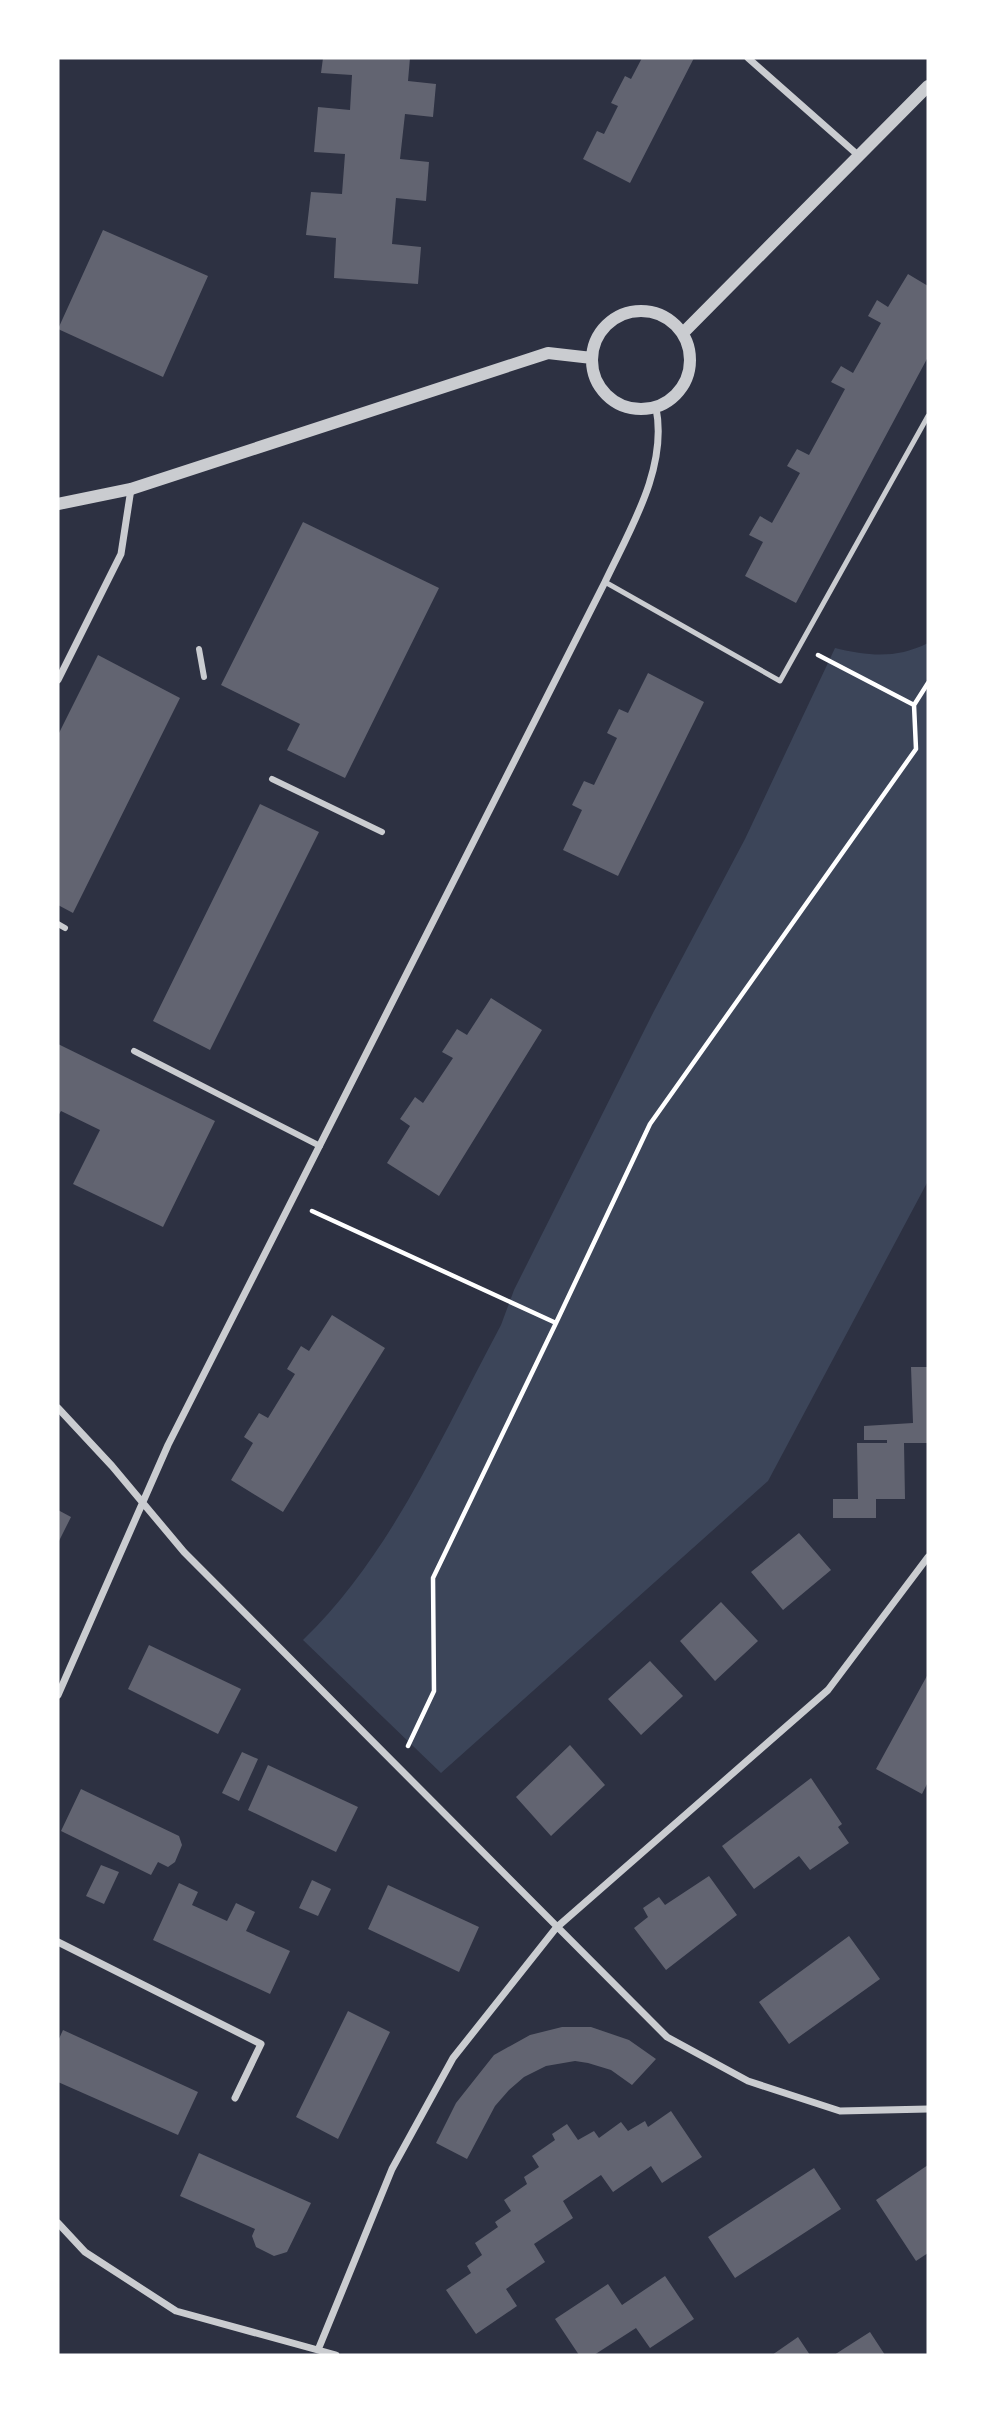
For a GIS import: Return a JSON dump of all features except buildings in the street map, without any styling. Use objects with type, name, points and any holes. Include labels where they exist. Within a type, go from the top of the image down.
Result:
[{"type":"street","points":[[748,58],[859,156]]},
{"type":"street","points":[[683,333],[859,156],[927,92]]},
{"type":"street","points":[[628,312],[659,314],[683,333],[689,347],[688,377],[670,401],[656,408],[633,409],[611,400],[600,388],[592,358],[603,329],[628,312]]},
{"type":"street","points":[[58,504],[131,489],[548,353],[592,358]]},
{"type":"street","points":[[58,1695],[168,1445],[606,582],[649,485],[660,426],[656,408]]},
{"type":"street","points":[[58,680],[121,554],[131,489]]},
{"type":"street","points":[[199,649],[204,677]]},
{"type":"street","points":[[272,779],[382,832]]},
{"type":"street","points":[[58,924],[65,928]]},
{"type":"street","points":[[134,1051],[320,1146]]},
{"type":"street","points":[[58,1408],[113,1466],[184,1552],[667,2037],[748,2081],[840,2111],[928,2109]]},
{"type":"street","points":[[318,2350],[392,2169],[453,2058],[556,1928],[828,1690],[928,1557]]},
{"type":"street","points":[[58,1942],[261,2044],[235,2098]]},
{"type":"street","points":[[58,2223],[85,2252],[176,2311],[336,2355]]},
{"type":"lane","points":[[606,582],[780,681],[928,416]]},
{"type":"path","points":[[800,646],[914,705]]},
{"type":"path","points":[[398,1768],[434,1690],[433,1578],[650,1124],[916,749],[914,705],[928,683]]},
{"type":"path","points":[[292,1202],[556,1323]]},
{"type":"shaded area","points":[[928,643],[928,1181],[768,1481],[441,1773],[303,1640],[335,1606],[363,1570],[414,1491],[501,1325],[514,1290],[654,1011],[745,839],[835,648],[859,653],[893,654]]}]
